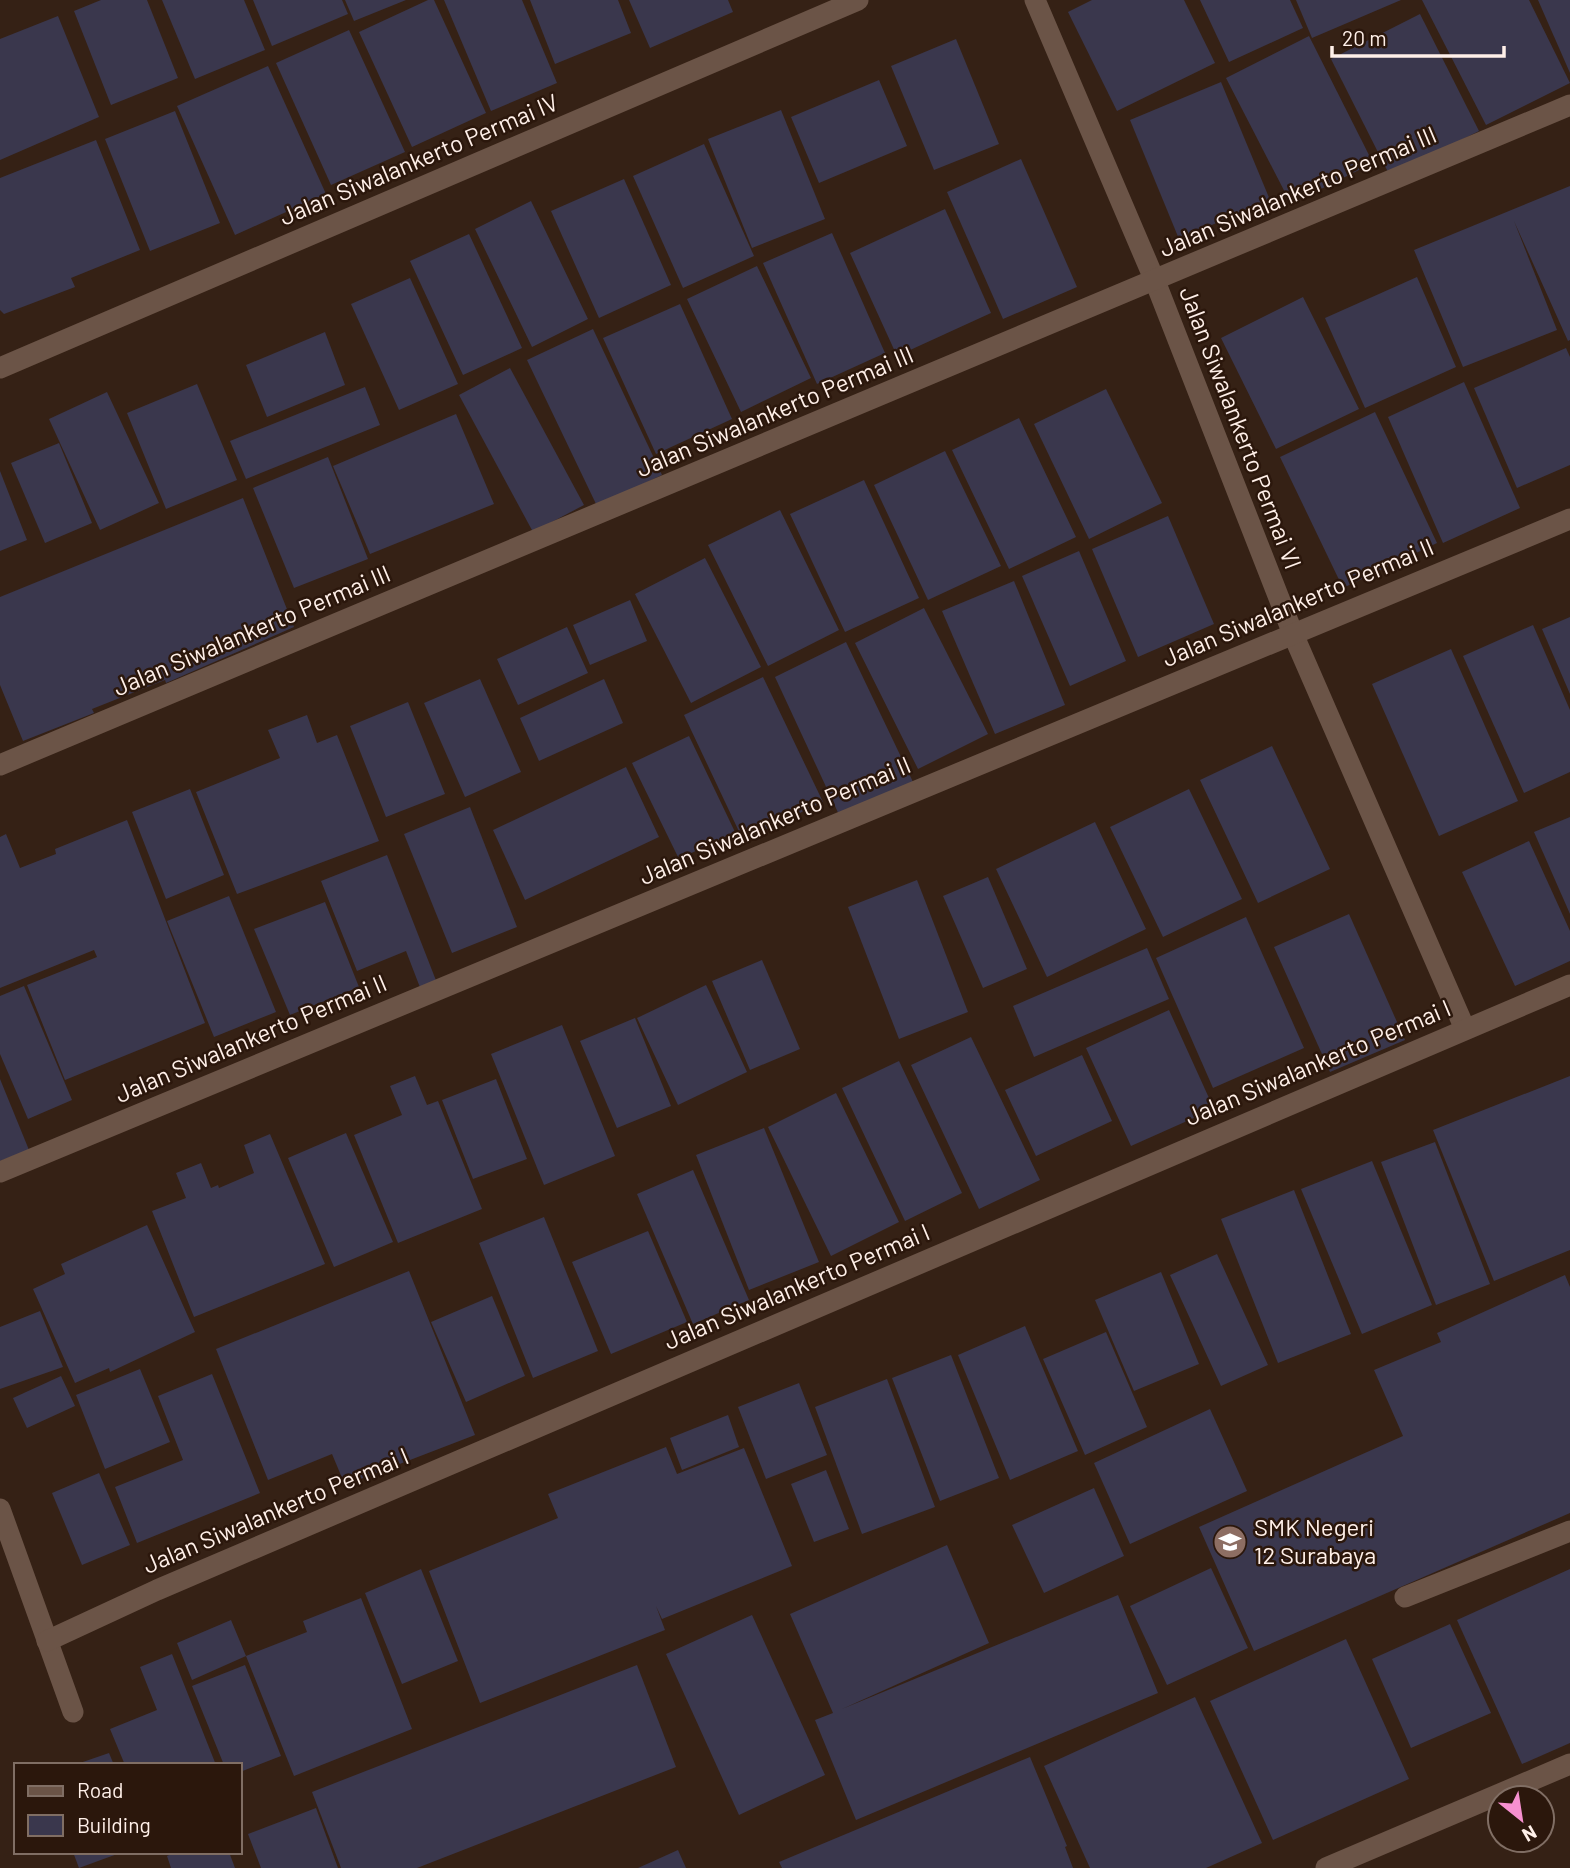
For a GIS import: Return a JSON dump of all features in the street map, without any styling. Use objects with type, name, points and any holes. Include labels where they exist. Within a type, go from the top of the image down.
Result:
[{"type":"street","name":"Jalan Siwalankerto Permai IV","points":[[0,368],[858,0]]},
{"type":"street","name":"Jalan Siwalankerto Permai VI","points":[[1035,0],[1155,281],[1293,634],[1465,1029]]},
{"type":"street","name":"Jalan Siwalankerto Permai III","points":[[0,765],[1570,105]]},
{"type":"street","name":"Jalan Siwalankerto Permai II","points":[[0,1172],[1570,519]]},
{"type":"street","name":"Jalan Siwalankerto Permai I","points":[[47,1641],[168,1586],[1570,985]]},
{"type":"street","points":[[0,1509],[73,1712]]},
{"type":"street","points":[[1405,1597],[1570,1531]]},
{"type":"street","points":[[1326,1868],[1570,1764]]},
{"type":"building","points":[[101,0],[147,0],[178,78],[111,105],[74,11]]},
{"type":"building","points":[[162,0],[244,0],[265,50],[195,79]]},
{"type":"building","points":[[253,0],[342,0],[348,14],[272,46]]},
{"type":"building","points":[[345,0],[406,0],[354,21]]},
{"type":"building","points":[[428,0],[434,0],[486,113],[412,147],[359,32]]},
{"type":"building","points":[[444,0],[522,0],[557,83],[491,111]]},
{"type":"building","points":[[530,0],[618,0],[631,33],[555,64]]},
{"type":"building","points":[[629,0],[728,0],[733,12],[650,48]]},
{"type":"building","points":[[1092,0],[1184,0],[1215,63],[1117,111],[1068,12]]},
{"type":"building","points":[[1200,0],[1290,0],[1303,28],[1229,62]]},
{"type":"building","points":[[1296,0],[1401,0],[1312,38]]},
{"type":"building","points":[[1422,0],[1529,0],[1570,83],[1486,125]]},
{"type":"building","points":[[1538,0],[1570,0],[1570,73]]},
{"type":"building","points":[[1420,14],[1479,131],[1390,176],[1331,59]]},
{"type":"building","points":[[58,16],[99,117],[0,160],[0,39]]},
{"type":"building","points":[[349,30],[405,152],[331,185],[276,63]]},
{"type":"building","points":[[1309,36],[1373,163],[1291,204],[1226,78]]},
{"type":"building","points":[[956,39],[999,144],[934,170],[891,66]]},
{"type":"building","points":[[268,66],[326,194],[235,235],[177,106]]},
{"type":"building","points":[[879,80],[907,146],[819,183],[791,117]]},
{"type":"building","points":[[1221,82],[1270,200],[1179,239],[1130,120]]},
{"type":"building","points":[[781,110],[825,219],[752,248],[708,139]]},
{"type":"building","points":[[175,111],[220,223],[150,251],[105,139]]},
{"type":"building","points":[[96,140],[140,250],[71,278],[75,287],[4,314],[0,310],[0,178]]},
{"type":"building","points":[[704,144],[754,256],[683,288],[633,176]]},
{"type":"building","points":[[1021,159],[1077,287],[1003,319],[947,192]]},
{"type":"building","points":[[624,179],[671,285],[599,318],[551,211]]},
{"type":"building","points":[[1570,186],[1570,340],[1568,341],[1514,221],[1557,330],[1463,367],[1414,250]]},
{"type":"building","points":[[531,201],[588,319],[532,347],[475,229]]},
{"type":"building","points":[[945,209],[991,313],[897,356],[850,253]]},
{"type":"building","points":[[832,233],[885,353],[817,384],[763,263]]},
{"type":"building","points":[[469,234],[522,348],[463,375],[410,261]]},
{"type":"building","points":[[757,266],[811,378],[741,412],[687,299]]},
{"type":"building","points":[[1417,277],[1456,367],[1365,408],[1325,318]]},
{"type":"building","points":[[410,278],[458,384],[399,410],[351,304]]},
{"type":"building","points":[[1303,297],[1359,409],[1276,449],[1221,338]]},
{"type":"building","points":[[680,304],[732,419],[656,454],[603,338]]},
{"type":"building","points":[[593,329],[662,475],[597,506],[527,360]]},
{"type":"building","points":[[325,332],[345,385],[267,417],[246,365]]},
{"type":"building","points":[[1566,348],[1570,357],[1570,465],[1517,488],[1474,388]]},
{"type":"building","points":[[510,368],[584,505],[533,532],[459,395]]},
{"type":"building","points":[[1464,382],[1520,508],[1443,543],[1388,417]]},
{"type":"building","points":[[197,384],[237,480],[166,509],[127,413]]},
{"type":"building","points":[[365,387],[380,425],[246,479],[230,441]]},
{"type":"building","points":[[1106,389],[1162,503],[1089,539],[1034,424]]},
{"type":"building","points":[[107,392],[159,503],[100,530],[49,419]]},
{"type":"building","points":[[1375,412],[1437,543],[1343,588],[1280,457]]},
{"type":"building","points":[[456,414],[494,504],[370,554],[333,466]]},
{"type":"building","points":[[1019,418],[1076,537],[1009,569],[952,450]]},
{"type":"building","points":[[59,443],[92,523],[45,543],[11,463]]},
{"type":"building","points":[[945,451],[1001,566],[928,600],[874,485]]},
{"type":"building","points":[[328,457],[368,559],[294,588],[253,488]]},
{"type":"building","points":[[0,471],[27,540],[0,551]]},
{"type":"building","points":[[864,480],[919,598],[845,632],[790,514]]},
{"type":"building","points":[[243,498],[294,627],[166,683],[165,680],[92,709],[94,713],[23,741],[0,685],[0,597]]},
{"type":"building","points":[[780,510],[839,630],[768,666],[708,545]]},
{"type":"building","points":[[1168,516],[1214,624],[1138,657],[1092,549]]},
{"type":"building","points":[[1079,551],[1126,661],[1070,686],[1022,576]]},
{"type":"building","points":[[705,558],[761,667],[691,703],[635,594]]},
{"type":"building","points":[[1014,581],[1065,705],[995,734],[942,611]]},
{"type":"building","points":[[630,600],[647,641],[590,665],[573,625]]},
{"type":"building","points":[[924,608],[988,734],[918,769],[855,643]]},
{"type":"building","points":[[1570,617],[1570,694],[1542,629]]},
{"type":"building","points":[[1533,625],[1570,710],[1570,772],[1524,793],[1463,656]]},
{"type":"building","points":[[567,627],[588,673],[518,705],[497,659]]},
{"type":"building","points":[[846,642],[914,784],[841,819],[775,677]]},
{"type":"building","points":[[1451,649],[1518,801],[1439,836],[1372,684]]},
{"type":"building","points":[[763,677],[823,802],[743,840],[684,715]]},
{"type":"building","points":[[480,679],[521,772],[465,797],[424,703]]},
{"type":"building","points":[[604,679],[623,723],[539,761],[520,718]]},
{"type":"building","points":[[408,702],[445,794],[386,817],[350,726]]},
{"type":"building","points":[[307,715],[317,743],[337,735],[379,841],[237,894],[196,792],[280,758],[268,730]]},
{"type":"building","points":[[689,736],[735,832],[679,859],[632,763]]},
{"type":"building","points":[[1272,746],[1330,869],[1258,903],[1200,780]]},
{"type":"building","points":[[626,767],[659,837],[525,900],[493,830]]},
{"type":"building","points":[[190,789],[224,875],[166,899],[132,812]]},
{"type":"building","points":[[1189,789],[1242,899],[1163,937],[1110,827]]},
{"type":"building","points":[[470,807],[517,927],[452,953],[404,834]]},
{"type":"building","points":[[1570,817],[1570,914],[1534,832]]},
{"type":"building","points":[[127,820],[205,1023],[65,1080],[27,985],[97,957],[94,950],[0,988],[0,837],[6,834],[20,868],[56,854],[55,849]]},
{"type":"building","points":[[1095,822],[1146,929],[1047,977],[996,869]]},
{"type":"building","points":[[1529,841],[1570,931],[1570,961],[1515,986],[1462,872]]},
{"type":"building","points":[[387,855],[437,983],[421,990],[406,951],[357,971],[321,881]]},
{"type":"building","points":[[988,877],[1027,969],[983,988],[943,896]]},
{"type":"building","points":[[917,880],[968,1012],[899,1039],[848,907]]},
{"type":"building","points":[[229,896],[276,1012],[214,1037],[167,921]]},
{"type":"building","points":[[325,902],[359,987],[290,1015],[254,929]]},
{"type":"building","points":[[1349,914],[1405,1040],[1330,1072],[1274,947]]},
{"type":"building","points":[[1246,917],[1304,1048],[1213,1088],[1156,958]]},
{"type":"building","points":[[1147,948],[1169,999],[1034,1057],[1013,1006]]},
{"type":"building","points":[[762,960],[800,1049],[750,1070],[712,981]]},
{"type":"building","points":[[706,985],[747,1072],[678,1105],[637,1018]]},
{"type":"building","points":[[24,986],[72,1100],[28,1119],[0,1054],[0,996]]},
{"type":"building","points":[[1169,1010],[1214,1109],[1131,1146],[1086,1048]]},
{"type":"building","points":[[635,1018],[671,1106],[617,1128],[580,1041]]},
{"type":"building","points":[[562,1025],[615,1156],[544,1185],[491,1054]]},
{"type":"building","points":[[971,1037],[1040,1180],[979,1209],[911,1065]]},
{"type":"building","points":[[1082,1055],[1112,1121],[1036,1156],[1005,1090]]},
{"type":"building","points":[[899,1061],[962,1193],[905,1221],[842,1088]]},
{"type":"building","points":[[415,1076],[427,1105],[438,1101],[482,1209],[398,1243],[354,1135],[402,1115],[390,1086]]},
{"type":"building","points":[[1570,1076],[1570,1250],[1494,1281],[1433,1130]]},
{"type":"building","points":[[0,1079],[29,1150],[0,1161]]},
{"type":"building","points":[[496,1079],[527,1159],[473,1179],[442,1100]]},
{"type":"building","points":[[836,1093],[899,1222],[831,1256],[768,1127]]},
{"type":"building","points":[[764,1128],[819,1262],[749,1290],[696,1155]]},
{"type":"building","points":[[346,1133],[393,1242],[334,1267],[288,1158]]},
{"type":"building","points":[[270,1134],[325,1264],[194,1317],[152,1211],[186,1198],[176,1173],[201,1163],[211,1188],[218,1185],[219,1188],[254,1173],[244,1145]]},
{"type":"building","points":[[1435,1142],[1490,1284],[1436,1305],[1381,1162]]},
{"type":"building","points":[[1372,1161],[1432,1305],[1362,1334],[1301,1189]]},
{"type":"building","points":[[693,1170],[749,1300],[693,1324],[637,1194]]},
{"type":"building","points":[[1294,1190],[1351,1334],[1278,1363],[1221,1219]]},
{"type":"building","points":[[544,1217],[598,1351],[533,1378],[479,1243]]},
{"type":"building","points":[[147,1225],[195,1332],[110,1372],[109,1368],[75,1383],[33,1289],[65,1274],[61,1264]]},
{"type":"building","points":[[648,1231],[687,1322],[611,1354],[572,1262]]},
{"type":"building","points":[[1217,1254],[1268,1365],[1221,1386],[1170,1275]]},
{"type":"building","points":[[409,1271],[475,1435],[345,1485],[332,1454],[268,1480],[216,1349]]},
{"type":"building","points":[[1161,1272],[1199,1364],[1134,1391],[1095,1300]]},
{"type":"building","points":[[1565,1275],[1570,1287],[1570,1513],[1254,1651],[1199,1527],[1403,1436],[1374,1370],[1441,1342],[1437,1333]]},
{"type":"building","points":[[492,1296],[525,1376],[466,1402],[431,1322]]},
{"type":"building","points":[[40,1311],[63,1367],[0,1389],[0,1327]]},
{"type":"building","points":[[1025,1326],[1078,1451],[1010,1480],[958,1355]]},
{"type":"building","points":[[1106,1332],[1147,1427],[1085,1455],[1043,1359]]},
{"type":"building","points":[[951,1355],[999,1478],[940,1501],[892,1378]]},
{"type":"building","points":[[140,1369],[170,1442],[105,1469],[76,1395]]},
{"type":"building","points":[[212,1374],[260,1493],[137,1543],[115,1487],[183,1460],[158,1396]]},
{"type":"building","points":[[61,1376],[75,1406],[27,1428],[13,1398]]},
{"type":"building","points":[[887,1379],[935,1507],[862,1534],[815,1407]]},
{"type":"building","points":[[799,1383],[827,1455],[766,1479],[738,1407]]},
{"type":"building","points":[[1210,1409],[1247,1491],[1130,1544],[1094,1463]]},
{"type":"building","points":[[728,1415],[739,1447],[682,1470],[670,1438]]},
{"type":"building","points":[[666,1447],[677,1474],[744,1448],[792,1566],[662,1619],[656,1606],[665,1630],[480,1703],[429,1571],[558,1518],[548,1494]]},
{"type":"building","points":[[826,1470],[849,1529],[814,1542],[791,1484]]},
{"type":"building","points":[[99,1473],[130,1545],[82,1565],[52,1493]]},
{"type":"building","points":[[1094,1488],[1124,1556],[1044,1593],[1012,1525]]},
{"type":"building","points":[[947,1545],[989,1643],[842,1709],[1118,1595],[1158,1693],[856,1820],[815,1720],[833,1713],[790,1614]]},
{"type":"building","points":[[1211,1568],[1248,1648],[1167,1685],[1130,1606]]},
{"type":"building","points":[[421,1569],[458,1661],[402,1684],[365,1593]]},
{"type":"building","points":[[1570,1569],[1570,1743],[1522,1764],[1457,1620]]},
{"type":"building","points":[[361,1598],[412,1729],[294,1776],[246,1656],[307,1632],[303,1621]]},
{"type":"building","points":[[752,1615],[825,1775],[739,1815],[666,1654]]},
{"type":"building","points":[[231,1620],[246,1656],[192,1680],[177,1643]]},
{"type":"building","points":[[1450,1624],[1491,1713],[1411,1748],[1372,1659]]},
{"type":"building","points":[[1346,1639],[1409,1779],[1273,1840],[1210,1701]]},
{"type":"building","points":[[172,1654],[215,1763],[124,1763],[110,1729],[157,1710],[140,1667]]},
{"type":"building","points":[[245,1665],[281,1756],[242,1771],[242,1763],[223,1763],[192,1686]]},
{"type":"building","points":[[637,1665],[676,1767],[417,1868],[341,1868],[312,1792]]},
{"type":"building","points":[[1195,1697],[1262,1843],[1206,1868],[1090,1868],[1044,1766]]},
{"type":"building","points":[[109,1753],[113,1763],[80,1763]]},
{"type":"building","points":[[1030,1757],[1067,1846],[1065,1847],[1073,1868],[782,1868],[779,1862]]},
{"type":"building","points":[[316,1808],[338,1868],[261,1868],[248,1834]]},
{"type":"building","points":[[678,1850],[686,1868],[638,1868]]},
{"type":"building","points":[[74,1854],[117,1854],[79,1868]]},
{"type":"building","points":[[230,1854],[235,1868],[171,1868],[167,1856]]},
{"type":"place","name":"SMK Negeri 12 Surabaya","points":[[1230,1542]]}]
